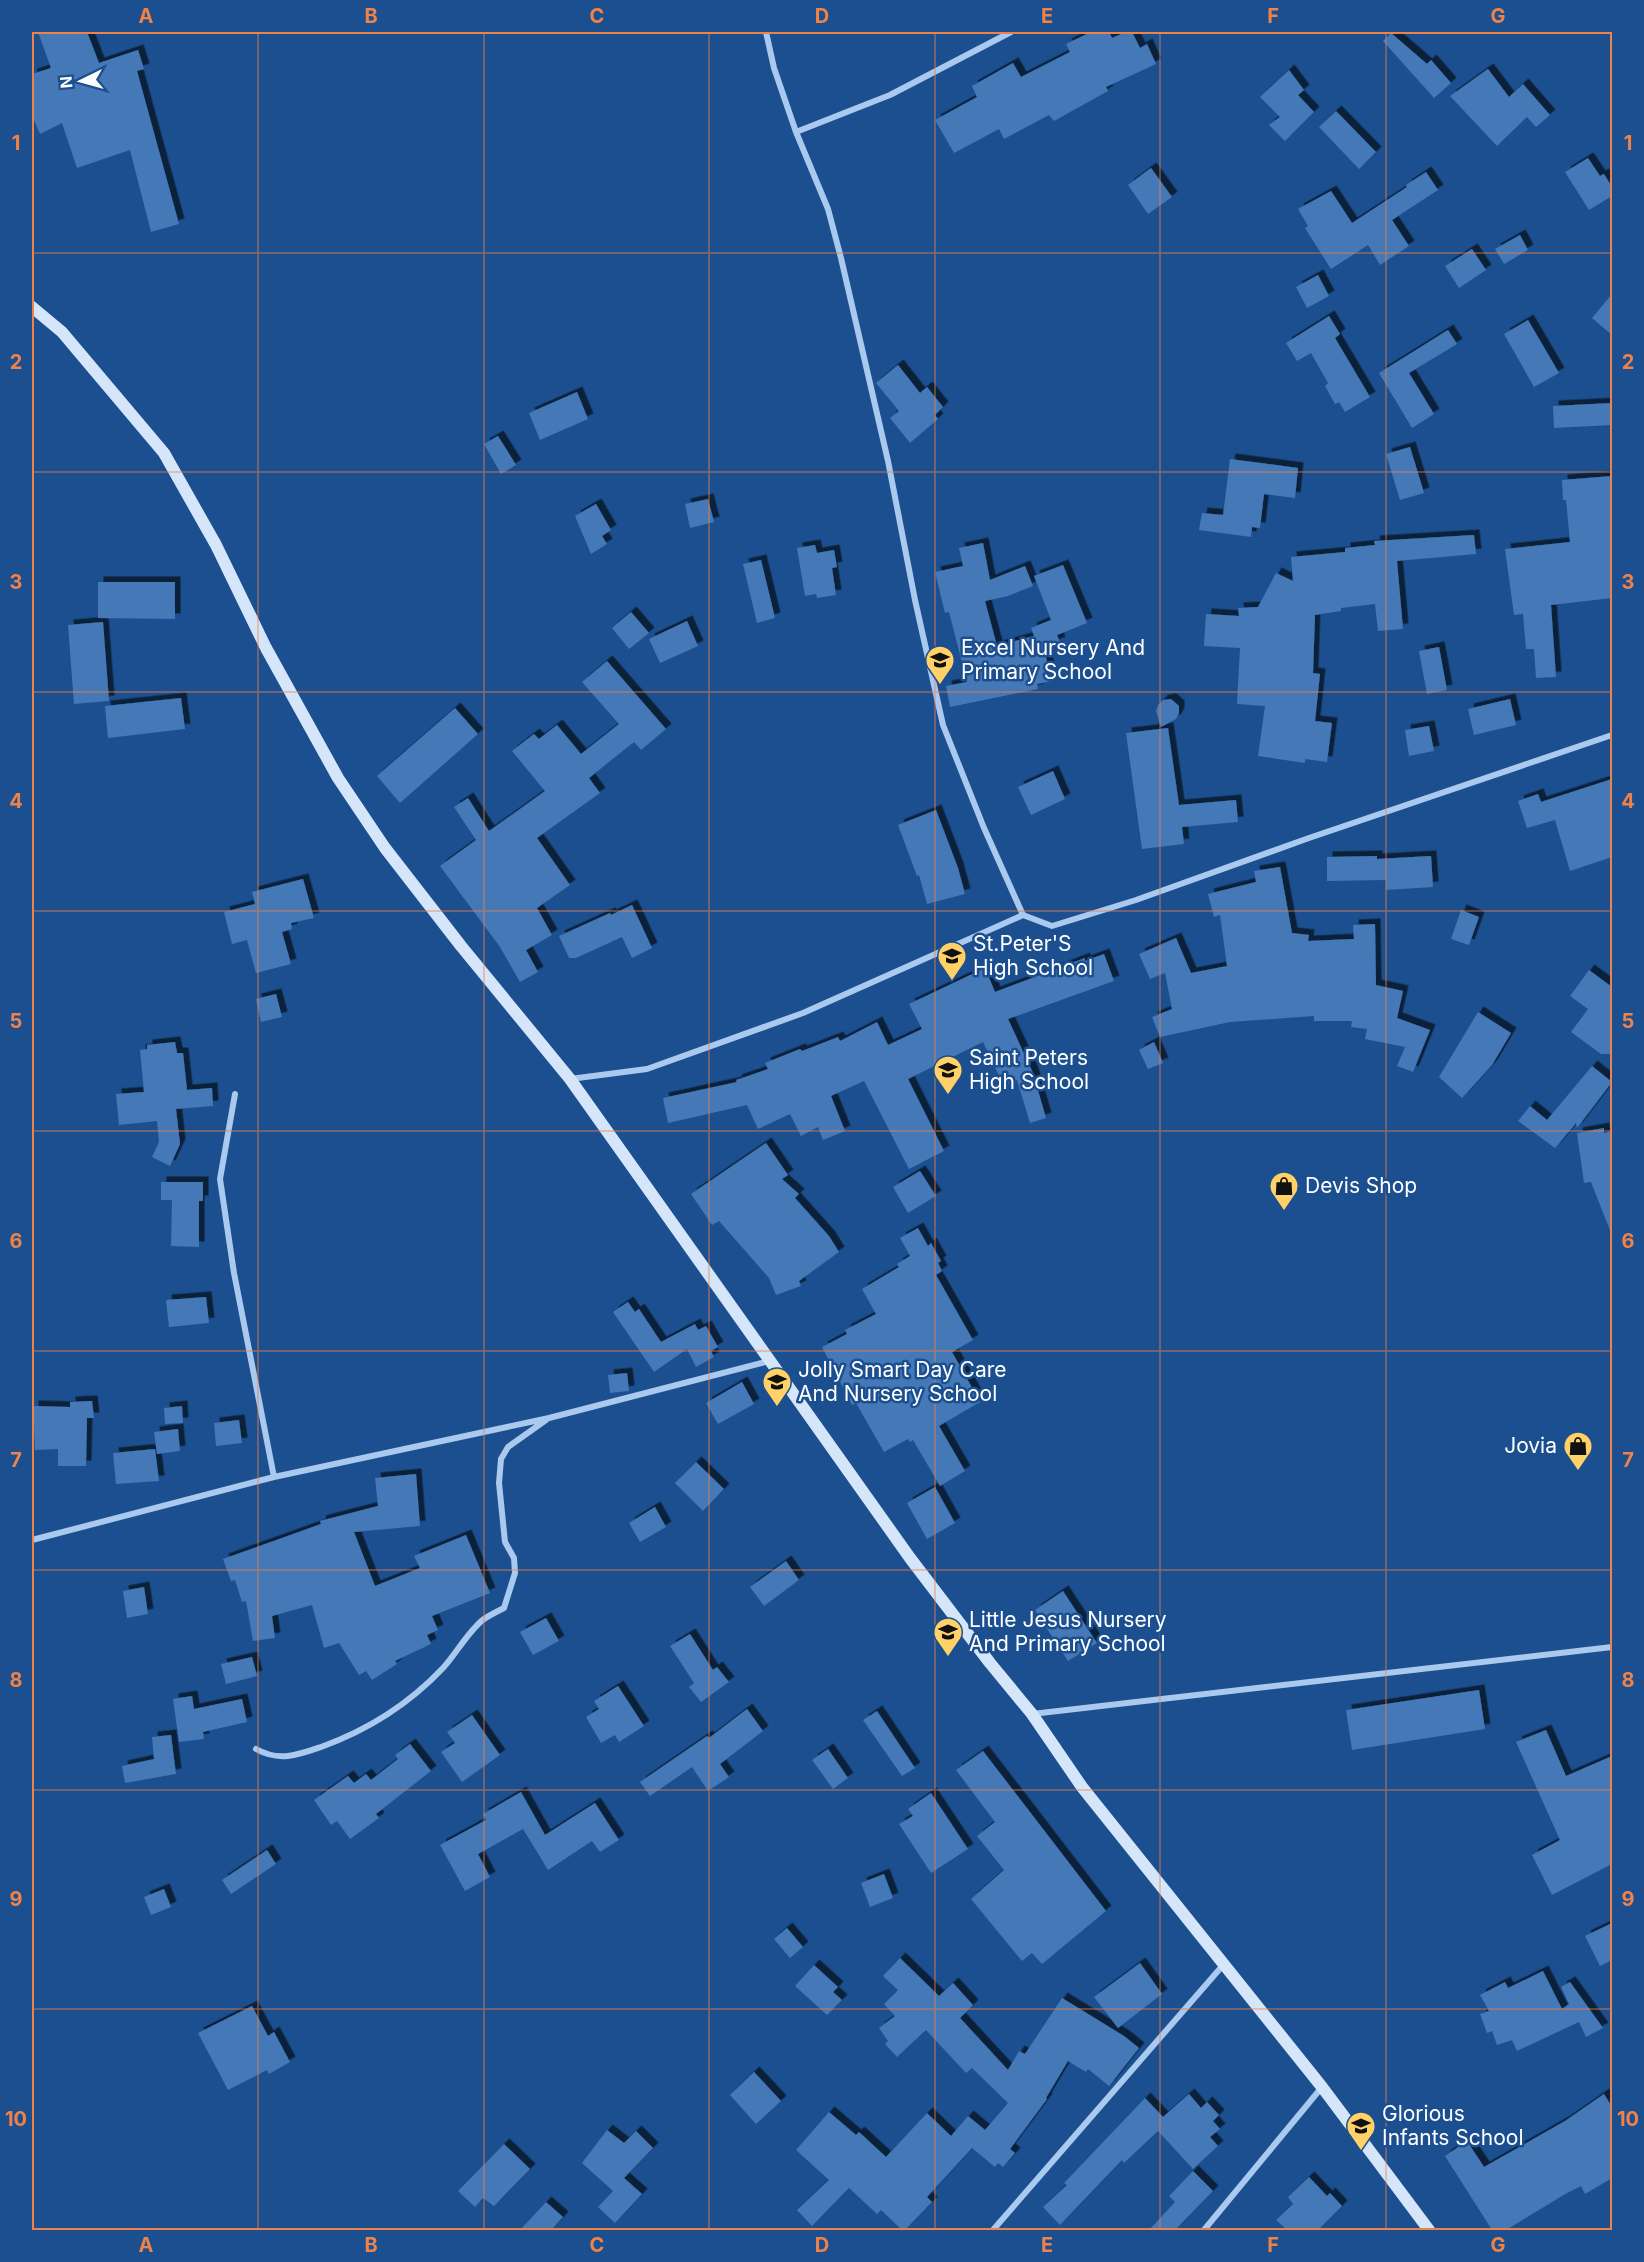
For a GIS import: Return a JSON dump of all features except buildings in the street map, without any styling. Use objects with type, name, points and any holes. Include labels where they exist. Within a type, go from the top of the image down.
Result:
[{"type":"street","points":[[766,32],[774,68],[796,132],[828,209],[841,258],[888,461],[915,600],[943,725],[984,828],[1023,915]]},
{"type":"street","points":[[796,132],[890,95],[1011,32]]},
{"type":"street","points":[[32,307],[62,332],[164,453],[216,545],[266,648],[338,778],[392,857],[461,946],[570,1079],[910,1558],[1032,1714],[1082,1787],[1322,2087],[1429,2230]]},
{"type":"street","points":[[570,1079],[647,1069],[781,1021],[1023,915],[1052,926],[1136,900],[1309,838],[1612,735]]},
{"type":"street","points":[[235,1094],[220,1179],[234,1273],[274,1477]]},
{"type":"street","points":[[32,1540],[274,1477],[549,1418],[769,1361]]},
{"type":"street","points":[[256,1749],[266,1755],[277,1757],[301,1755],[370,1726],[412,1697],[443,1668],[482,1620],[504,1608],[515,1573],[514,1558],[505,1542],[499,1484],[501,1459],[508,1447],[549,1418]]},
{"type":"street","points":[[1032,1714],[1612,1647]]},
{"type":"street","points":[[993,2230],[1224,1963]]},
{"type":"street","points":[[1204,2230],[1322,2087]]},
{"type":"place","name":"Excel Nursery And Primary School","points":[[940,686]]},
{"type":"place","name":"St.Peter'S High School","points":[[952,982]]},
{"type":"place","name":"Saint Peters High School","points":[[948,1096]]},
{"type":"place","name":"Devis Shop","points":[[1284,1212]]},
{"type":"place","name":"Jolly Smart Day Care And Nursery School","points":[[777,1408]]},
{"type":"place","name":"Jovia","points":[[1578,1472]]},
{"type":"place","name":"Little Jesus Nursery And Primary School","points":[[948,1658]]},
{"type":"place","name":"Glorious Infants School","points":[[1361,2152]]}]
